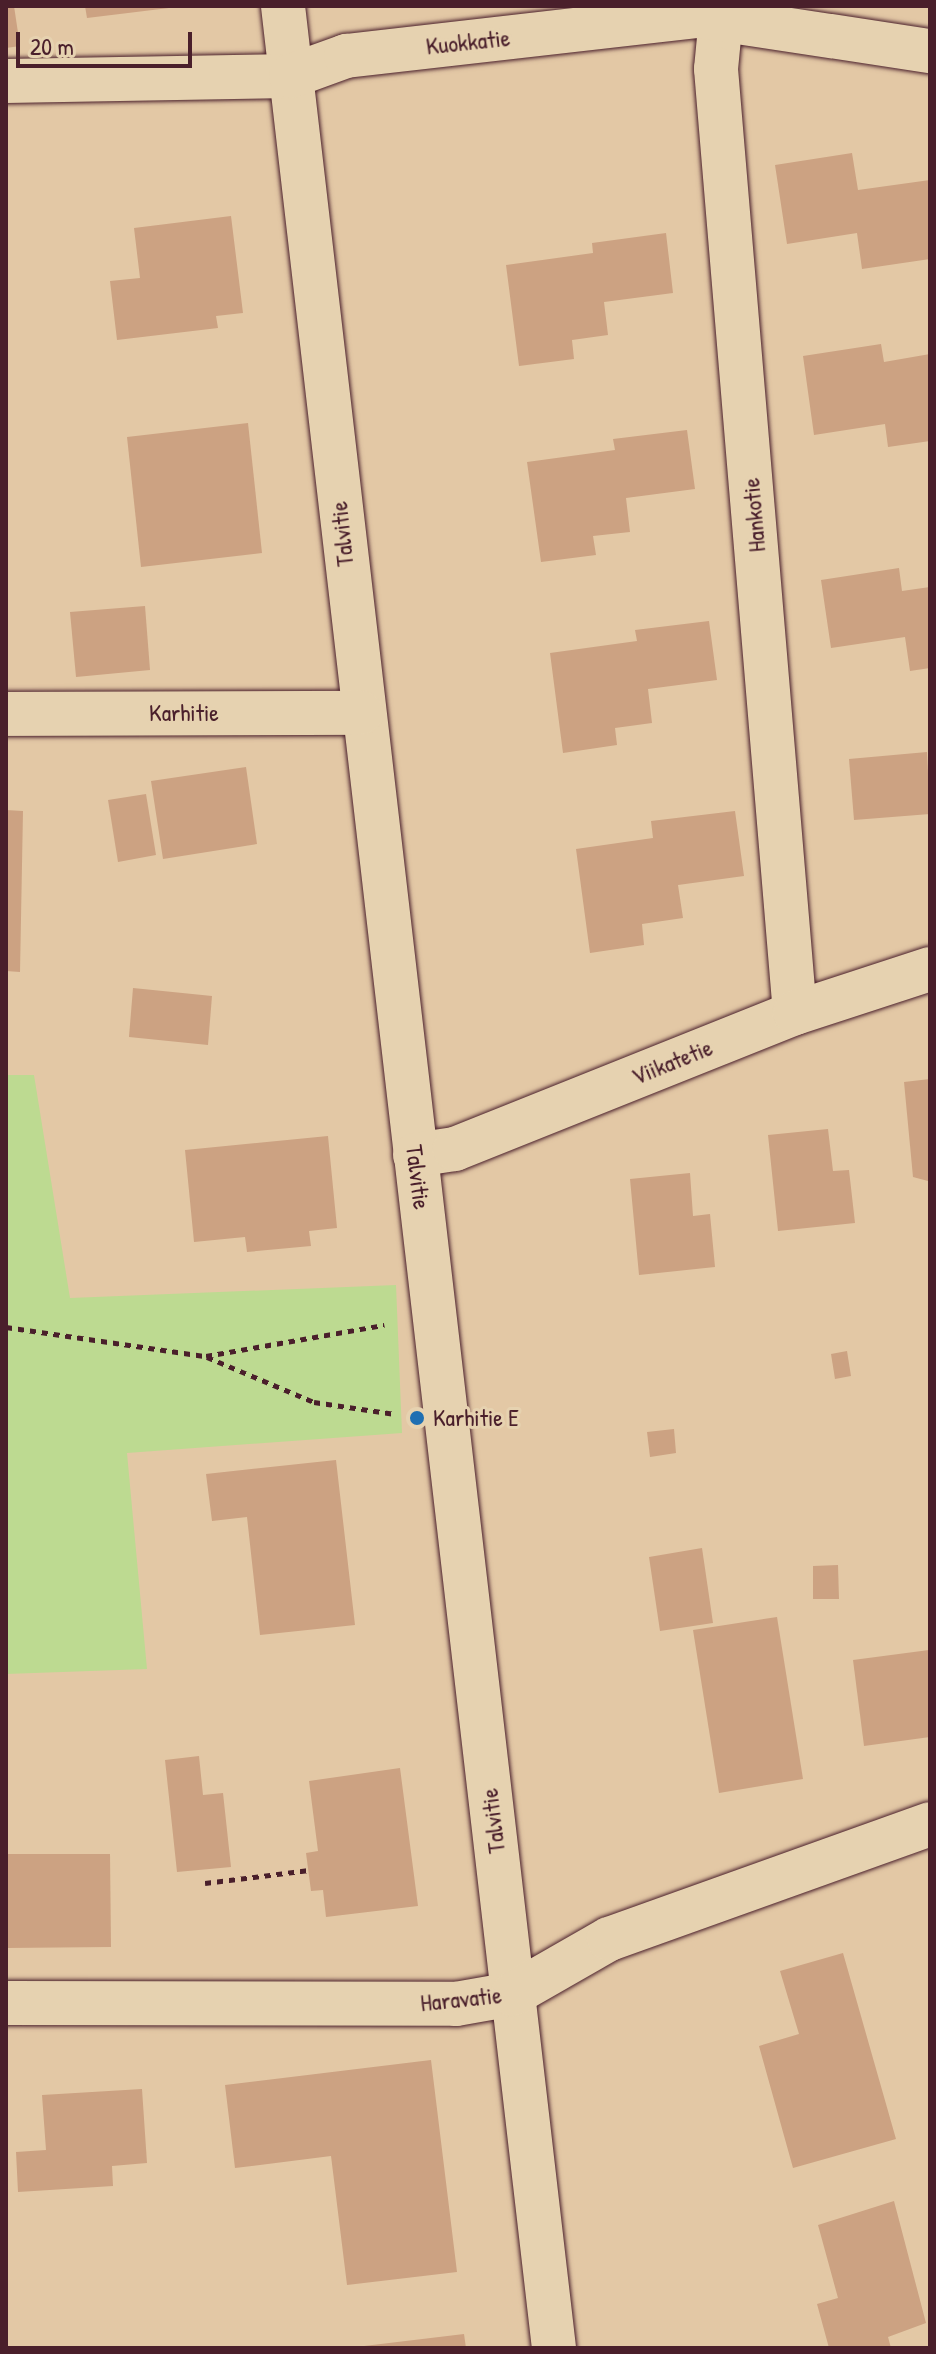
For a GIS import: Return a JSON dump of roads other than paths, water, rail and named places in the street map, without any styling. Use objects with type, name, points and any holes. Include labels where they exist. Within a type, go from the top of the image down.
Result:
[{"type":"street","name":"Talvitie","points":[[283,6],[361,713],[434,1306],[554,2348]]},
{"type":"street","name":"Kuokkatie","points":[[6,81],[291,76],[346,56],[721,17],[930,51]]},
{"type":"street","name":"Hankotie","points":[[721,17],[716,69],[795,1013]]},
{"type":"street","name":"Karhitie","points":[[6,714],[361,713]]},
{"type":"street","name":"Viikatetie","points":[[415,1155],[455,1149],[795,1013],[930,969]]},
{"type":"street","name":"Haravatie","points":[[6,2003],[456,2004],[513,1994],[609,1939],[930,1824]]},
{"type":"place","name":"Karhitie E","points":[[417,1418]]}]
